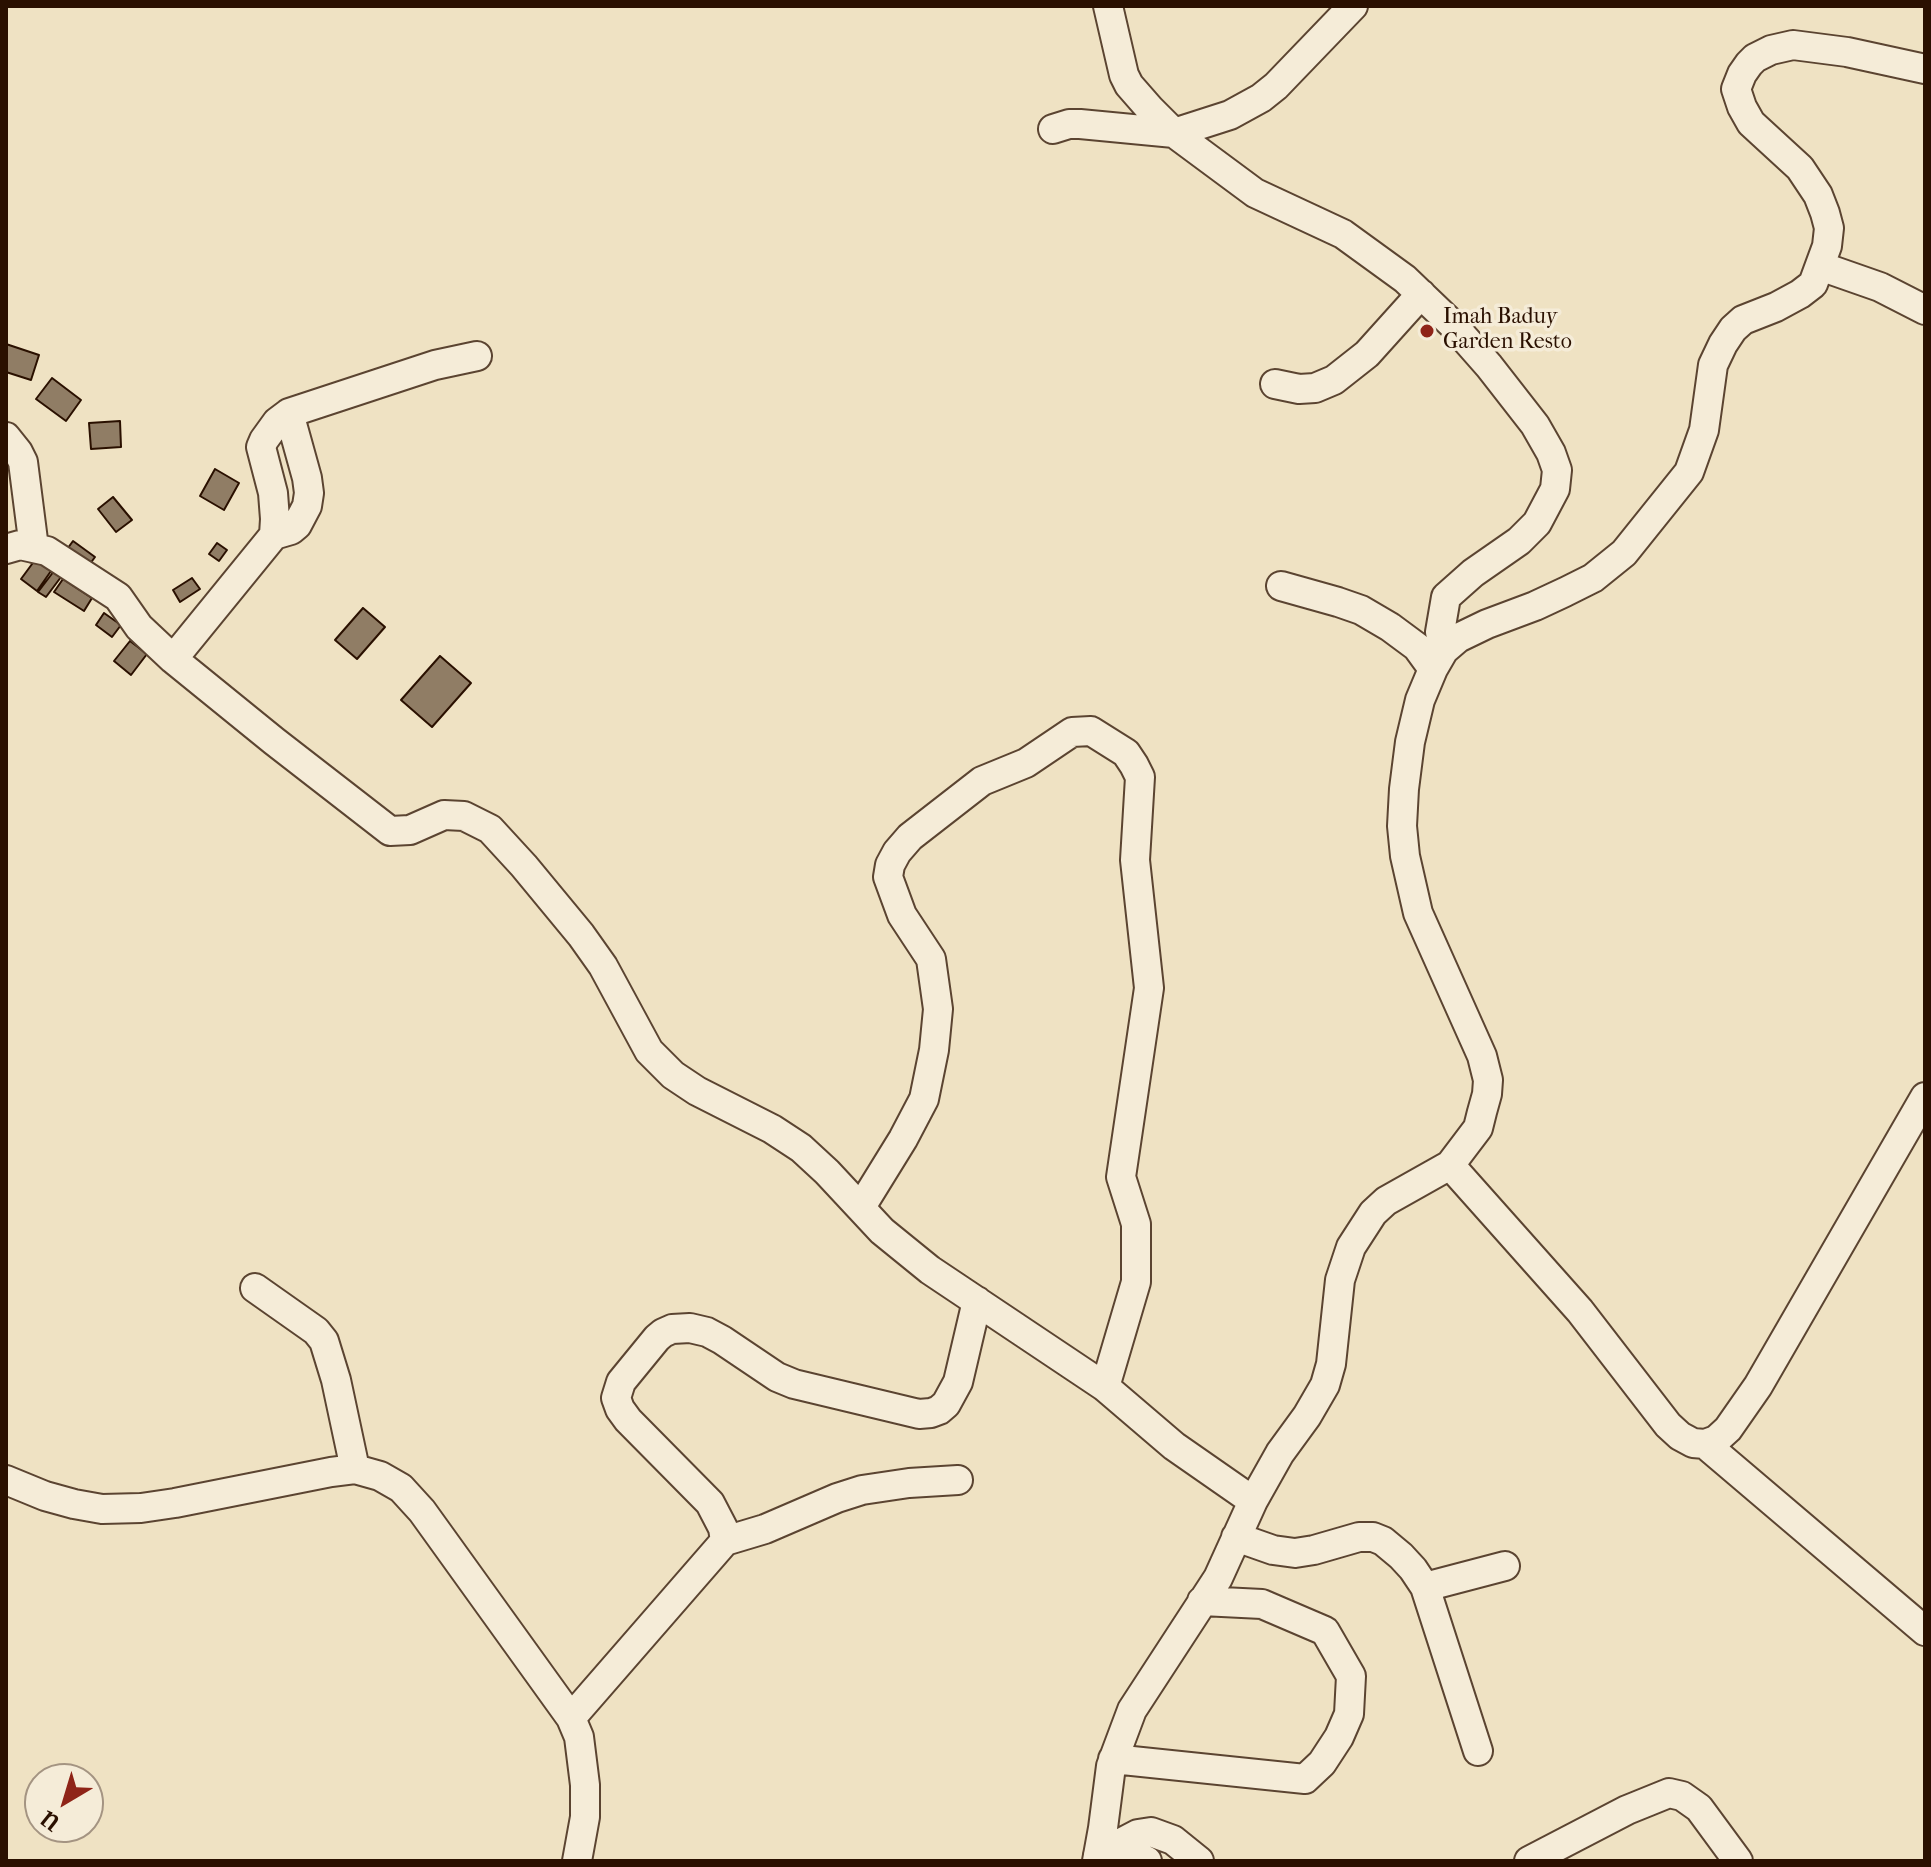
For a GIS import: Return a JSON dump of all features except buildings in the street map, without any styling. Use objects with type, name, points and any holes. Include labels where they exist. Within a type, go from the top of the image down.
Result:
[{"type":"street","points":[[1108,6],[1124,75],[1150,109],[1174,133],[1255,193],[1343,234],[1381,260],[1421,294],[1489,366],[1535,425],[1551,453],[1557,470],[1555,489],[1537,523],[1519,541],[1446,597],[1441,616],[1439,660]]},
{"type":"street","points":[[1053,129],[1080,124],[1174,133],[1230,115],[1276,86],[1353,6]]},
{"type":"street","points":[[1104,1854],[1113,1759],[1132,1710],[1218,1578],[1253,1501],[1325,1385],[1331,1364],[1340,1280],[1351,1247],[1373,1213],[1386,1201],[1450,1165],[1478,1128],[1488,1080],[1482,1056],[1418,913],[1405,856],[1402,826],[1404,789],[1410,742],[1420,700],[1439,660],[1458,638],[1593,578],[1624,553],[1689,472],[1704,430],[1713,365],[1733,329],[1743,320],[1776,307],[1813,284],[1827,246],[1829,228],[1825,213],[1818,195],[1800,168],[1769,141],[1746,115],[1736,89],[1742,74],[1755,58],[1793,45],[1820,47],[1925,69]]},
{"type":"street","points":[[1820,266],[1880,287],[1925,310]]},
{"type":"street","points":[[1275,384],[1299,389],[1315,388],[1334,380],[1367,354],[1421,294]]},
{"type":"street","points":[[274,535],[273,493],[261,447],[277,422],[289,413],[435,365],[477,356]]},
{"type":"street","points":[[173,659],[274,535],[297,525],[307,506],[307,478],[289,413]]},
{"type":"street","points":[[6,437],[23,462],[20,548],[47,551],[118,597],[139,627],[173,659],[390,831],[410,830],[444,815],[464,816],[490,829],[581,935],[603,966],[649,1051],[673,1075],[801,1148],[882,1231],[905,1250],[950,1285],[1105,1387],[1174,1446],[1253,1501]]},
{"type":"street","points":[[1281,586],[1361,610],[1439,660]]},
{"type":"street","points":[[861,1207],[924,1099],[938,1009],[931,959],[902,915],[888,877],[890,865],[910,837],[982,781],[1026,763],[1072,732],[1091,731],[1126,753],[1140,777],[1135,860],[1149,988],[1121,1177],[1136,1224],[1136,1282],[1105,1387]]},
{"type":"street","points":[[1450,1165],[1580,1311],[1668,1425],[1693,1443],[1705,1444],[1716,1440],[1728,1429],[1758,1386],[1925,1097]]},
{"type":"street","points":[[255,1288],[316,1331],[324,1341],[333,1363],[355,1469]]},
{"type":"street","points":[[725,1541],[723,1528],[710,1503],[628,1420],[616,1398],[621,1382],[657,1338],[672,1329],[690,1328],[707,1332],[768,1372],[794,1384],[919,1414],[931,1413],[946,1404],[958,1382],[977,1301]]},
{"type":"street","points":[[1705,1444],[1925,1631]]},
{"type":"street","points":[[6,1480],[45,1496],[102,1509],[141,1508],[355,1469],[380,1476],[401,1488],[422,1511],[571,1718],[579,1737],[585,1785],[585,1817],[577,1861]]},
{"type":"street","points":[[571,1718],[725,1541],[782,1523],[862,1490],[958,1480]]},
{"type":"street","points":[[1236,1537],[1273,1550],[1295,1553],[1359,1537],[1373,1537],[1401,1556],[1425,1587],[1478,1751]]},
{"type":"street","points":[[1425,1587],[1505,1566]]},
{"type":"street","points":[[1113,1759],[1305,1779],[1322,1763],[1339,1737],[1349,1714],[1351,1676],[1325,1631],[1262,1604],[1202,1601]]},
{"type":"street","points":[[1529,1861],[1627,1810],[1669,1793],[1682,1796],[1699,1808],[1738,1861]]},
{"type":"street","points":[[1104,1854],[1138,1834],[1151,1832],[1173,1840],[1199,1861]]},
{"type":"street","points":[[1104,1854],[1147,1861]]},
{"type":"place","name":"Imah Baduy Garden Resto","points":[[1427,331]]}]
